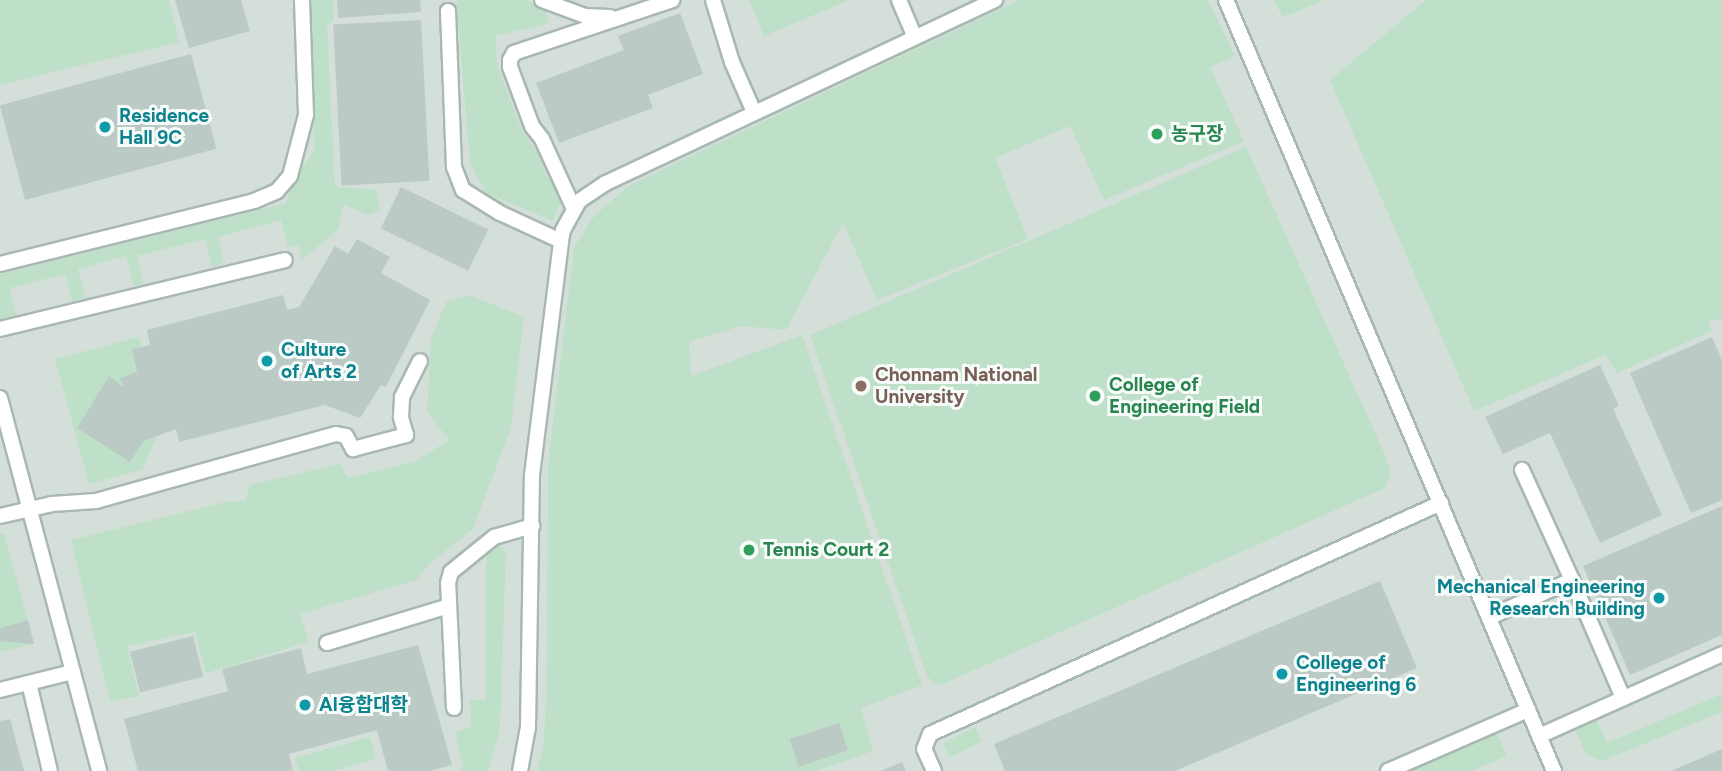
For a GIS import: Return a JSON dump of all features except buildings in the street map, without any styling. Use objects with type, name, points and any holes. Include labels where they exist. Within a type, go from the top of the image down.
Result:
[{"type":"lane","points":[[0,264],[254,201],[277,191],[290,176],[306,115],[302,0]]},
{"type":"lane","points":[[542,0],[585,16],[618,18]]},
{"type":"lane","points":[[574,209],[533,126],[510,67],[510,60],[514,53],[672,0]]},
{"type":"lane","points":[[713,0],[732,62],[754,112]]},
{"type":"lane","points":[[899,0],[914,36]]},
{"type":"lane","points":[[520,771],[528,727],[532,475],[561,241],[563,229],[574,209],[579,201],[606,183],[995,0]]},
{"type":"lane","points":[[1226,0],[1554,771]]},
{"type":"lane","points":[[448,11],[454,167],[463,190],[500,213],[561,241]]},
{"type":"lane","points":[[0,329],[285,260]]},
{"type":"lane","points":[[0,516],[29,508],[96,500],[336,434],[346,436],[353,449],[406,435],[401,417],[402,397],[420,361]]},
{"type":"lane","points":[[0,398],[99,771]]},
{"type":"lane","points":[[1522,470],[1623,698]]},
{"type":"lane","points":[[934,771],[925,749],[930,734],[1441,503]]},
{"type":"lane","points":[[454,708],[449,606],[451,572],[494,537],[533,526]]},
{"type":"lane","points":[[1490,617],[1572,580]]},
{"type":"lane","points":[[327,643],[449,606]]},
{"type":"lane","points":[[1539,736],[1722,654]]},
{"type":"lane","points":[[0,691],[72,672]]},
{"type":"lane","points":[[29,683],[50,771]]},
{"type":"lane","points":[[1388,771],[1528,710]]},
{"type":"shaded area","name":"Chonnam National University","points":[[0,0],[1722,0],[1722,771],[0,771]]},
{"type":"green space","points":[[0,0],[169,0],[179,42],[0,85]]},
{"type":"green space","points":[[311,0],[334,0],[334,20],[327,25],[335,187],[376,190],[380,209],[369,215],[343,205],[339,229],[302,260],[298,245],[288,247],[281,220],[218,237],[224,263],[212,267],[205,239],[137,256],[144,284],[134,286],[126,256],[78,269],[86,298],[72,302],[65,274],[10,288],[16,316],[0,320],[0,274],[286,203],[299,171],[314,151]]},
{"type":"green space","points":[[456,0],[526,0],[544,9],[550,23],[495,36],[497,65],[522,131],[539,154],[545,173],[562,199],[553,221],[486,193],[470,163]]},
{"type":"green space","points":[[749,0],[849,0],[764,36]]},
{"type":"green space","points":[[1019,0],[1208,0],[1235,56],[1210,67],[1244,141],[1104,200],[1070,126],[995,158],[1028,239],[877,300],[843,223],[786,330],[741,326],[689,342],[691,376],[802,335],[922,685],[861,708],[873,751],[816,771],[537,771],[544,743],[547,669],[548,465],[574,247],[595,215],[630,185]]},
{"type":"green space","points":[[1273,0],[1325,0],[1283,17]]},
{"type":"green space","points":[[1426,0],[1722,0],[1722,320],[1708,319],[1712,331],[1617,373],[1605,355],[1474,411],[1330,80]]},
{"type":"green space","name":"College of Engineering Field","points":[[1246,147],[1386,457],[1391,475],[1385,488],[941,685],[933,682],[927,676],[810,335]]},
{"type":"green space","points":[[469,295],[524,317],[511,427],[473,529],[430,563],[416,580],[300,614],[309,642],[206,673],[195,632],[127,646],[139,696],[110,702],[71,540],[225,502],[245,501],[250,485],[339,464],[349,478],[414,462],[449,440],[427,412],[431,338],[446,302]]},
{"type":"green space","points":[[139,337],[141,347],[132,350],[137,372],[121,378],[130,462],[144,441],[157,436],[142,470],[89,484],[55,359]]},
{"type":"green space","points":[[4,533],[34,644],[0,652],[0,534]]},
{"type":"green space","points":[[500,546],[506,551],[500,730],[488,771],[461,771],[463,767],[455,733],[471,726],[470,700],[486,699],[486,554]]},
{"type":"green space","points":[[1722,694],[1722,712],[1602,761],[1586,754],[1574,728],[1596,718],[1607,743]]},
{"type":"green space","points":[[975,727],[982,741],[950,758],[943,743]]},
{"type":"green space","points":[[1495,730],[1507,756],[1471,771],[1401,771]]},
{"type":"green space","points":[[370,737],[376,759],[332,771],[299,771],[295,758]]},
{"type":"place","name":"Residence Hall 9C","points":[[105,127]]},
{"type":"place","name":"농구장","points":[[1157,134]]},
{"type":"place","name":"Culture of Arts 2","points":[[267,361]]},
{"type":"place","name":"Chonnam National University","points":[[861,386]]},
{"type":"place","name":"College of Engineering Field","points":[[1095,396]]},
{"type":"place","name":"Tennis Court 2","points":[[749,550]]},
{"type":"place","name":"Mechanical Engineering Research Building","points":[[1659,598]]},
{"type":"place","name":"College of Engineering 6","points":[[1282,674]]},
{"type":"place","name":"AI융합대학","points":[[305,705]]}]
